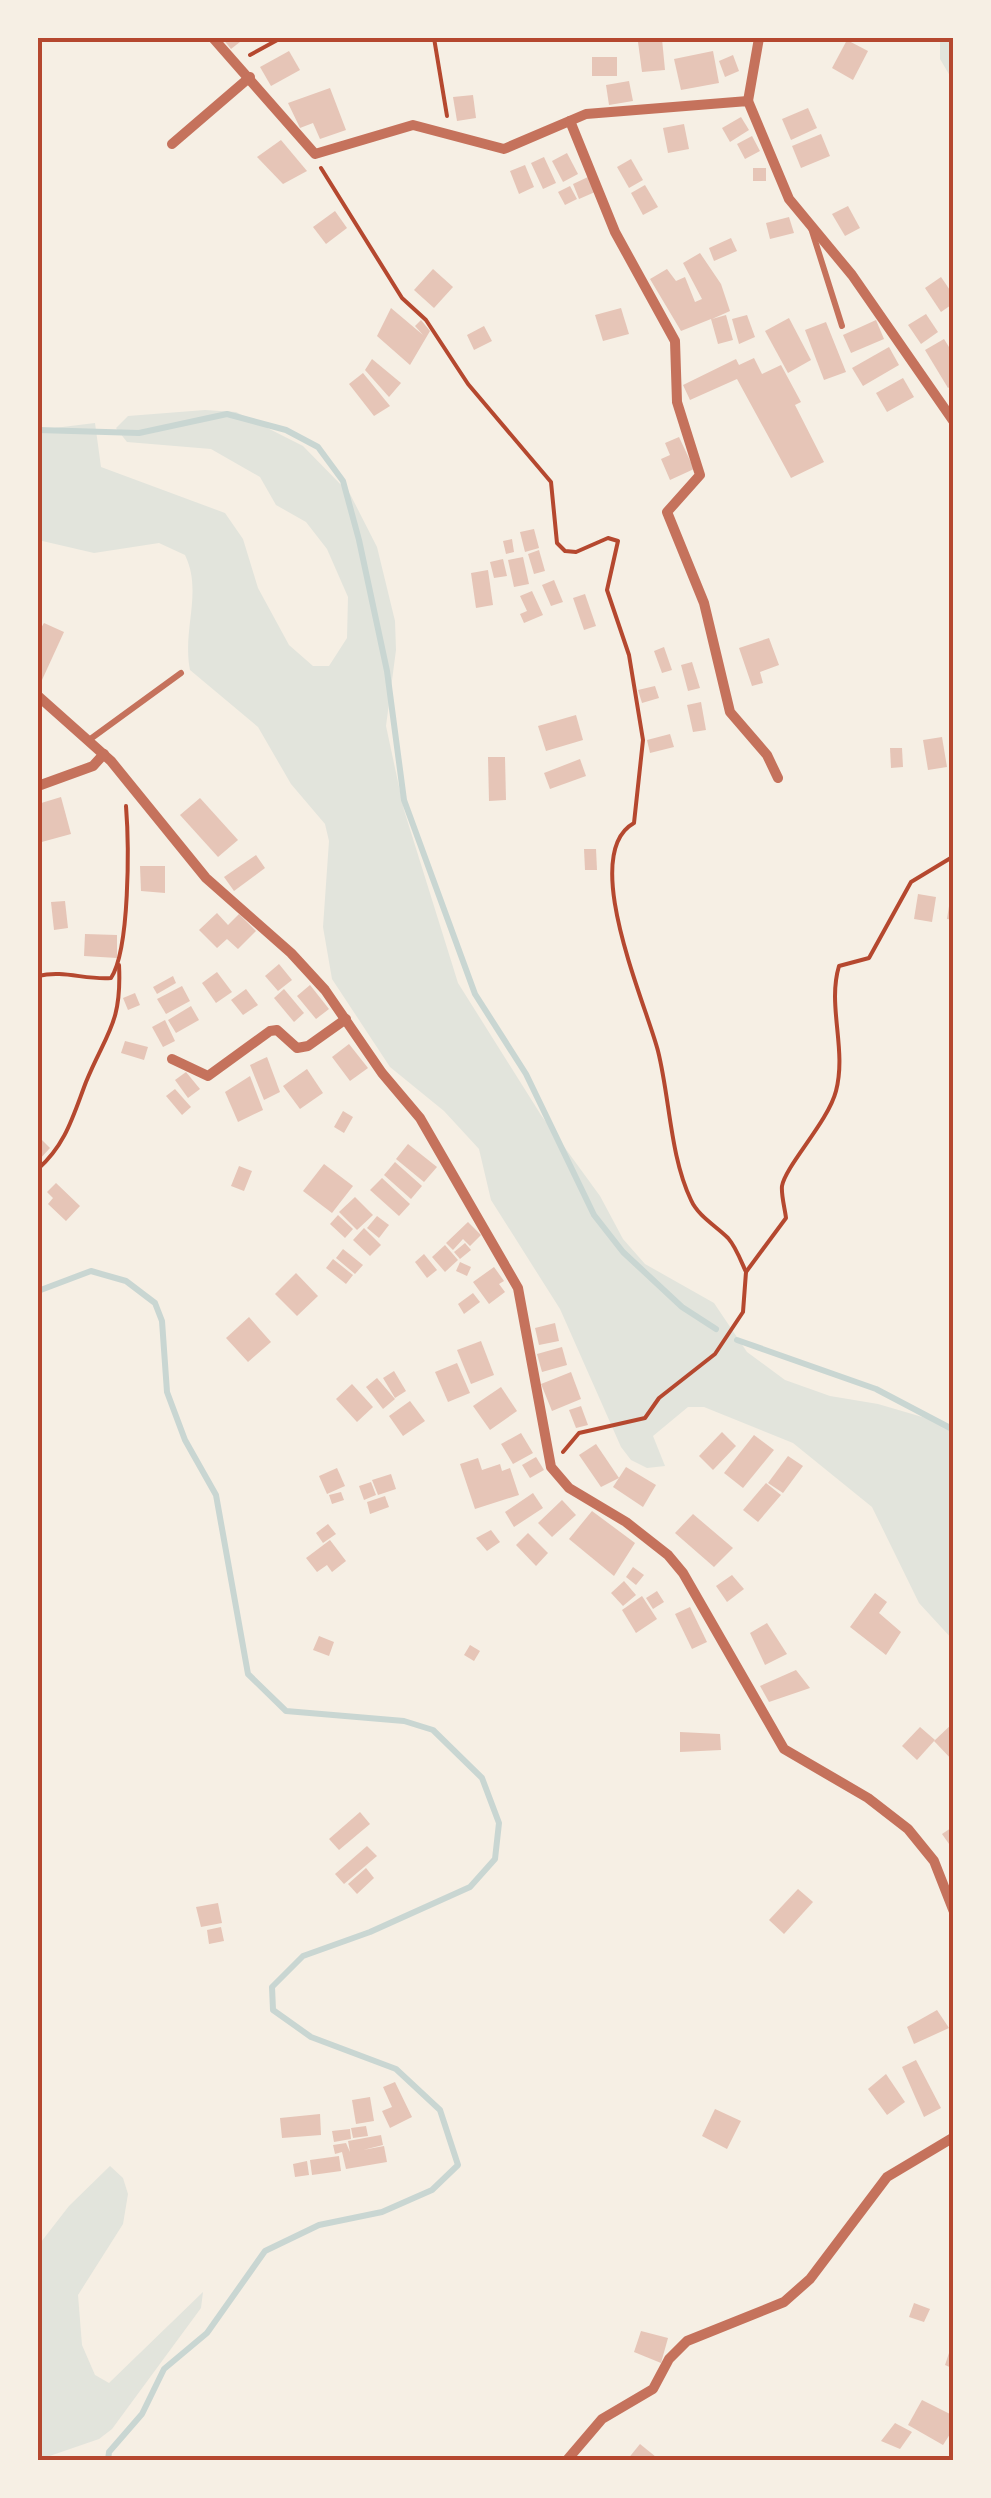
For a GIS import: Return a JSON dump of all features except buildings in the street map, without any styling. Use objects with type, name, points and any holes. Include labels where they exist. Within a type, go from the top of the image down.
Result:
[{"type":"street","points":[[213,38],[238,62],[314,154],[413,125],[504,149],[586,114],[748,100]]},
{"type":"street","points":[[759,38],[748,100],[789,199],[852,275],[954,422]]},
{"type":"street","points":[[172,144],[250,78]]},
{"type":"street","points":[[570,121],[616,232],[675,342],[677,402],[700,474],[667,512],[704,603],[730,712],[767,755],[778,778]]},
{"type":"street","points":[[38,696],[104,754],[206,878],[291,953],[420,1118],[510,1269],[522,1305],[551,1467],[592,1506],[626,1522],[668,1555],[684,1573],[784,1748],[868,1798],[908,1829],[934,1861],[954,1912]]},
{"type":"street","points":[[38,786],[93,766],[104,754]]},
{"type":"street","points":[[172,1058],[208,1076],[270,1031],[277,1030],[297,1048],[308,1046],[346,1019]]},
{"type":"street","points":[[567,2460],[602,2419],[653,2389],[668,2359],[687,2341],[784,2302],[810,2279],[886,2177],[954,2137]]},
{"type":"lane","points":[[811,227],[842,326]]},
{"type":"lane","points":[[89,740],[181,673]]},
{"type":"path","points":[[238,62],[281,38]]},
{"type":"path","points":[[434,38],[447,119],[458,136]]},
{"type":"path","points":[[314,154],[402,298],[426,320],[468,384],[551,482],[557,543],[565,551],[576,552],[608,538],[618,541],[607,590],[630,654],[644,764],[634,823],[620,830],[614,842],[616,905],[627,957],[658,1051],[691,1202],[730,1240],[746,1272],[744,1312],[715,1354],[658,1398],[645,1418],[580,1433],[551,1467]]},
{"type":"path","points":[[38,1168],[67,1136],[92,1069],[112,1035],[121,993],[130,785]]},
{"type":"path","points":[[746,1272],[786,1218],[782,1186],[822,1122],[836,1090],[839,1022],[834,998],[839,966],[868,958],[911,882],[954,856]]},
{"type":"path","points":[[38,976],[57,972],[92,980],[111,978],[120,965]]},
{"type":"shaded area","points":[[940,38],[953,38],[953,81],[940,59]]},
{"type":"shaded area","points":[[205,410],[236,412],[303,446],[350,494],[377,547],[395,621],[396,650],[386,726],[404,810],[458,983],[541,1115],[600,1196],[623,1239],[645,1264],[714,1303],[747,1352],[785,1380],[830,1396],[878,1404],[953,1426],[953,1640],[919,1603],[872,1507],[793,1443],[704,1407],[688,1407],[653,1436],[665,1466],[647,1468],[631,1460],[621,1447],[560,1309],[491,1200],[479,1149],[444,1111],[390,1067],[332,979],[323,927],[329,841],[325,824],[291,784],[258,727],[190,670],[192,583],[185,555],[159,543],[94,553],[38,540],[38,430],[95,423],[101,467],[225,513],[243,539],[258,588],[289,645],[313,666],[329,666],[347,638],[348,597],[327,549],[306,522],[276,505],[260,477],[211,449],[127,442],[116,428],[128,416]]},
{"type":"shaded area","points":[[110,2166],[123,2178],[128,2194],[123,2224],[78,2295],[82,2345],[95,2375],[109,2383],[203,2292],[201,2308],[112,2429],[99,2439],[38,2460],[38,2246],[69,2206]]},
{"type":"waterway","points":[[38,430],[139,433],[227,414],[286,430],[318,447],[343,481],[359,540],[387,671],[404,800],[475,994],[526,1074],[594,1215],[623,1252],[682,1307],[716,1329]]},
{"type":"waterway","points":[[38,1291],[91,1271],[126,1281],[155,1303],[162,1321],[167,1392],[185,1440],[216,1495],[248,1674],[286,1711],[404,1721],[433,1730],[482,1778],[499,1823],[495,1859],[470,1887],[370,1932],[303,1956],[272,1987],[273,2010],[311,2037],[396,2069],[440,2110],[458,2165],[432,2190],[382,2212],[319,2225],[265,2251],[207,2333],[164,2369],[142,2414],[109,2452],[108,2460]]},
{"type":"waterway","points":[[737,1340],[876,1389],[954,1430]]}]
